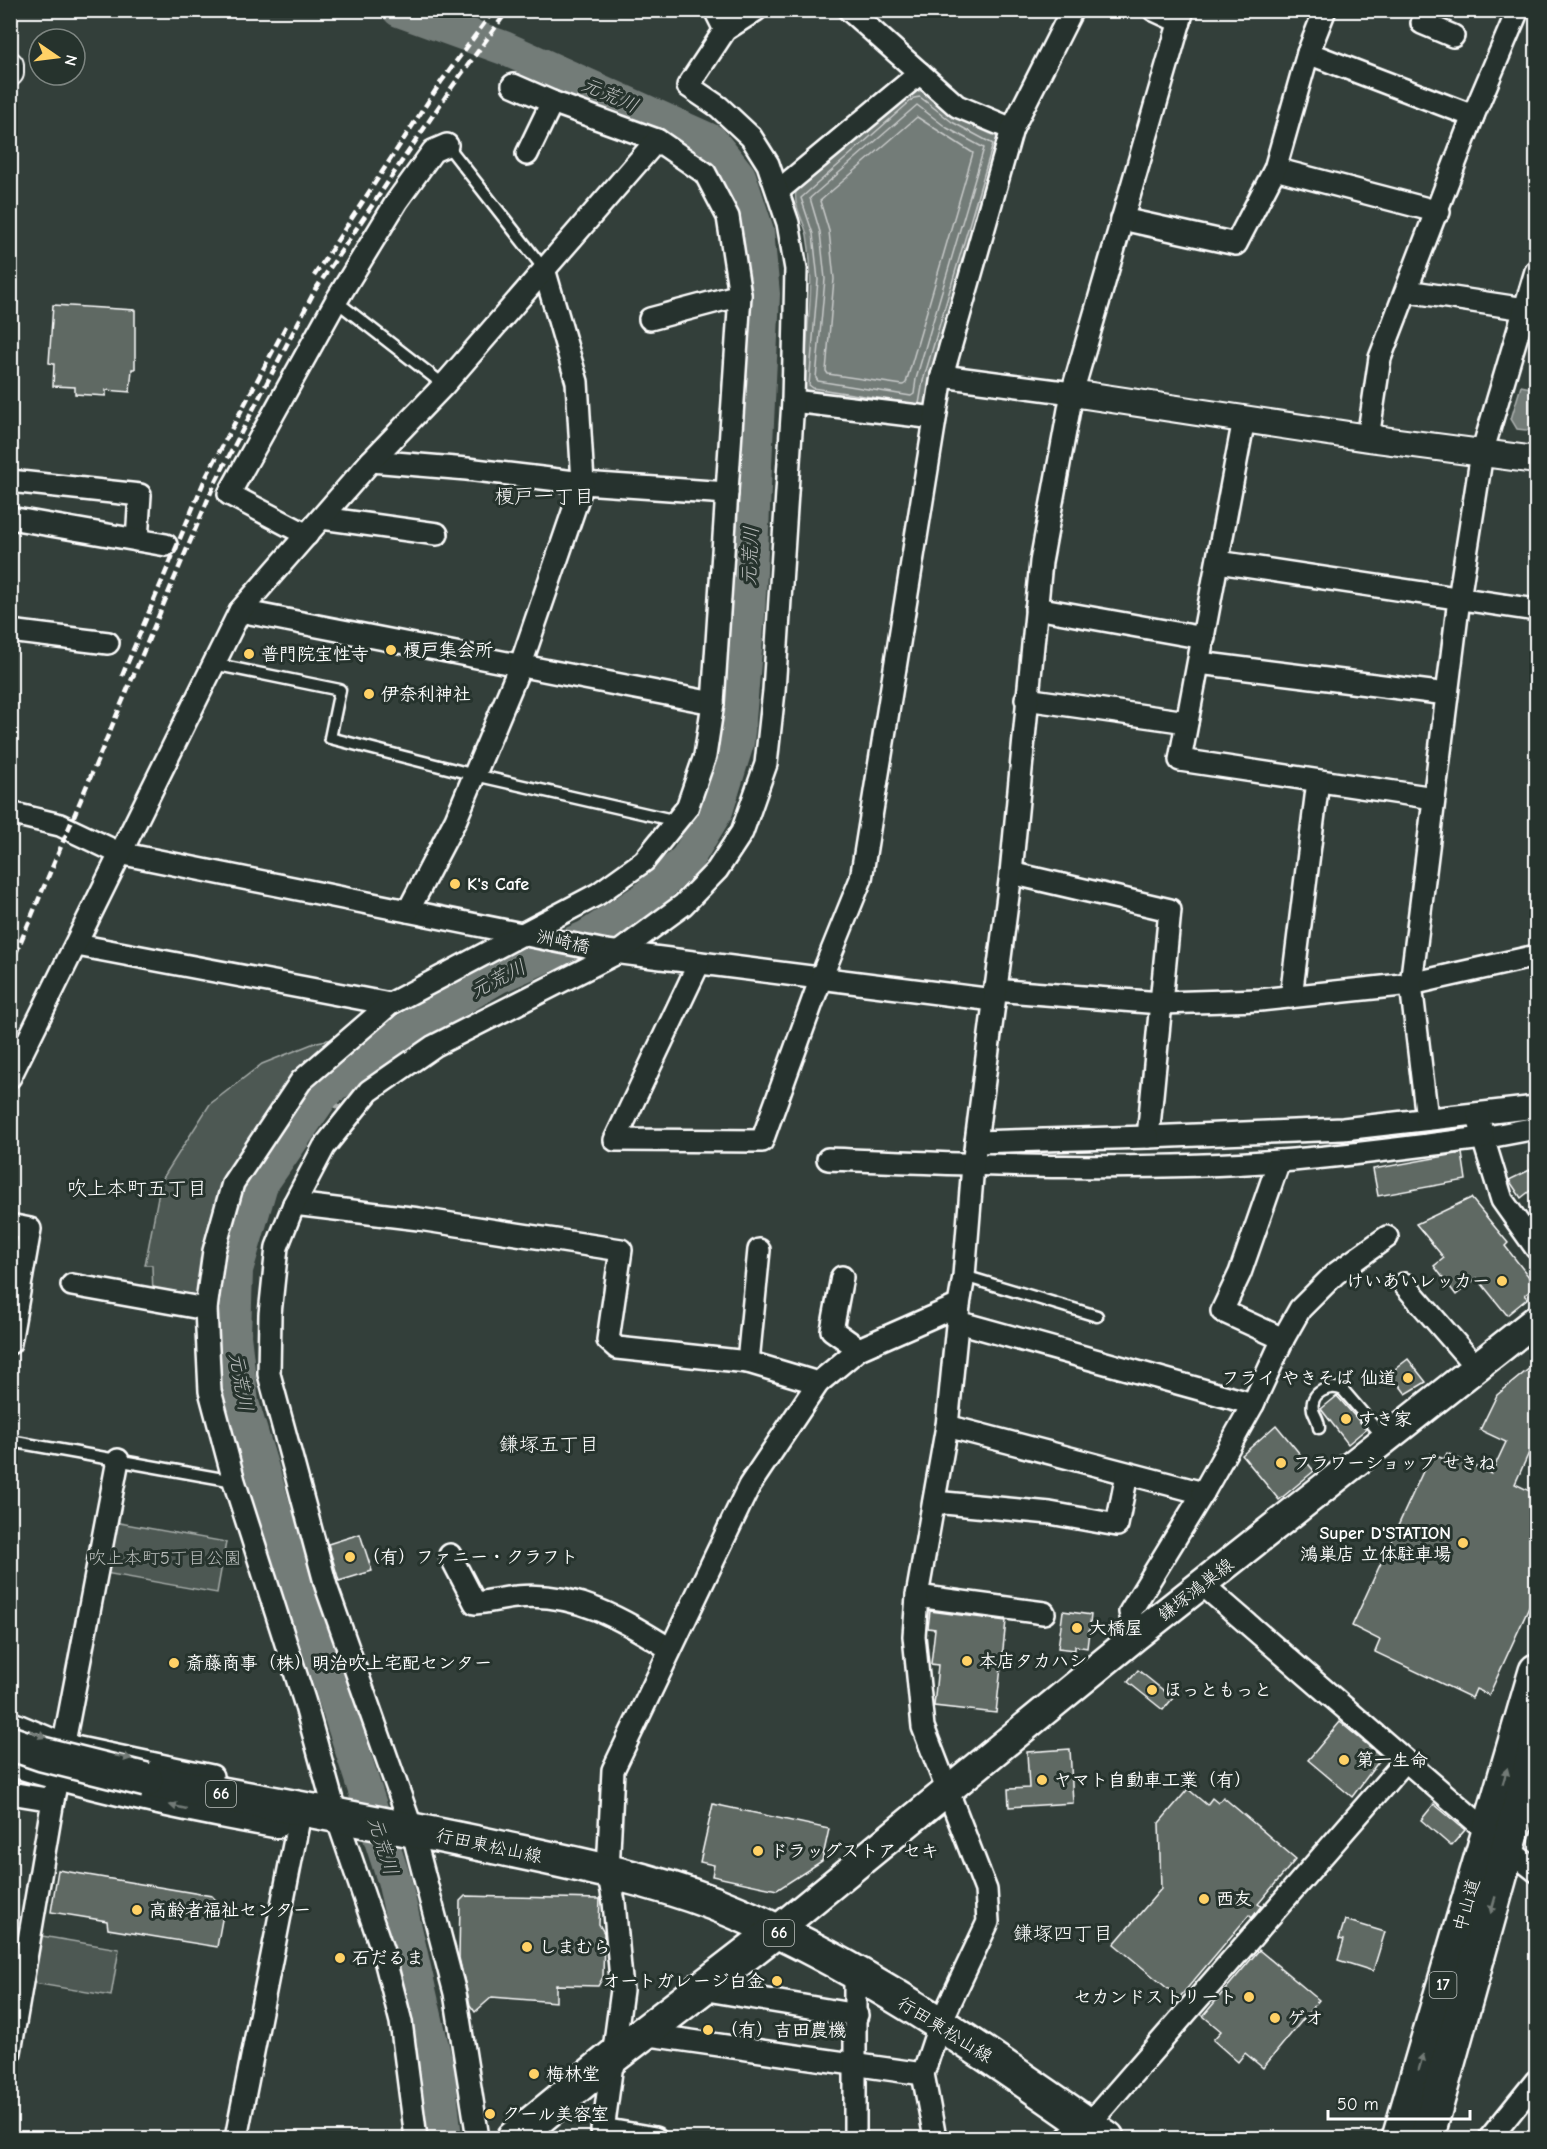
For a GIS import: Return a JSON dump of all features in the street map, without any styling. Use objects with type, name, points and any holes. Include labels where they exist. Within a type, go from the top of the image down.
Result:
[{"type":"main road","name":"鎌塚鴻巣線","points":[[776,1931],[1136,1636],[1536,1320]]},
{"type":"main road","name":"中山道","points":[[1427,2139],[1536,1671]]},
{"type":"main road","name":"66","points":[[10,1743],[42,1754],[146,1780],[409,1829]]},
{"type":"main road","name":"中山道","points":[[1399,2139],[1498,1840],[1536,1746]]},
{"type":"main road","name":"行田東松山線","points":[[409,1829],[608,1871],[714,1904],[776,1931],[855,1973],[939,2026],[1087,2134]]},
{"type":"main road","name":"66","points":[[514,2139],[614,2056],[776,1931]]},
{"type":"street","points":[[715,10],[725,30]]},
{"type":"street","points":[[478,2139],[455,1993],[409,1829],[326,1586],[269,1374],[270,1314],[277,1247],[294,1204],[324,1147],[369,1091],[434,1046],[613,951],[683,905],[717,870],[742,832],[766,764],[774,691],[792,401],[796,269],[788,223],[768,164],[751,137],[719,107],[688,86],[725,30],[756,10]]},
{"type":"street","points":[[849,10],[957,106],[1012,129]]},
{"type":"street","points":[[699,963],[615,1140],[762,1142],[821,978],[861,879],[942,376],[1012,129],[1072,10]]},
{"type":"street","points":[[935,2139],[923,2074],[939,2026],[988,1922],[986,1890],[923,1727],[914,1636],[917,1596],[946,1426],[964,1276],[973,1165],[993,995],[1011,873],[1041,562],[1072,393],[1181,16],[1154,10]]},
{"type":"street","points":[[1122,219],[1236,244],[1275,169],[1308,53],[1325,10]]},
{"type":"street","points":[[1428,10],[1422,23],[1453,36]]},
{"type":"street","points":[[1368,438],[1380,358],[1473,116],[1518,10]]},
{"type":"street","points":[[1308,53],[1473,116]]},
{"type":"street","points":[[10,65],[10,73]]},
{"type":"street","points":[[778,191],[920,73]]},
{"type":"street","points":[[416,2139],[401,2022],[383,1952],[234,1482],[210,1392],[206,1309],[214,1251],[233,1183],[301,1081],[390,1004],[598,894],[644,861],[687,808],[705,756],[713,703],[740,295],[728,217],[705,173],[657,140],[552,102],[513,84]]},
{"type":"street","points":[[527,154],[552,102]]},
{"type":"street","points":[[10,1077],[240,611],[371,461],[444,385],[657,140]]},
{"type":"street","points":[[307,535],[229,494],[336,301],[397,201],[433,151],[447,145]]},
{"type":"street","points":[[1275,169],[1438,212]]},
{"type":"street","points":[[408,910],[456,819],[521,664],[583,483],[577,382],[544,269]]},
{"type":"street","points":[[1427,1119],[1411,984],[1459,599],[1482,453],[1536,271]]},
{"type":"street","points":[[1407,291],[1525,309]]},
{"type":"street","points":[[650,320],[740,295]]},
{"type":"street","points":[[942,376],[1536,460]]},
{"type":"street","points":[[792,401],[935,418]]},
{"type":"street","points":[[1244,419],[1180,760],[1434,798]]},
{"type":"street","points":[[371,461],[467,469],[583,483],[727,493]]},
{"type":"street","points":[[10,481],[140,495],[137,540]]},
{"type":"street","points":[[10,518],[166,545]]},
{"type":"street","points":[[322,518],[437,534]]},
{"type":"street","points":[[1218,562],[1536,610]]},
{"type":"street","points":[[1036,608],[1204,638]]},
{"type":"street","points":[[240,611],[713,703]]},
{"type":"street","points":[[10,631],[108,643]]},
{"type":"street","points":[[1199,663],[1447,694]]},
{"type":"street","points":[[1026,699],[1187,722]]},
{"type":"street","points":[[1292,997],[1318,781]]},
{"type":"street","name":"洲崎橋","points":[[10,813],[60,825],[119,853],[613,951],[821,978],[993,995],[1161,1003],[1260,1000],[1411,984],[1536,957]]},
{"type":"street","points":[[1011,873],[1170,910],[1148,1137]]},
{"type":"street","points":[[77,945],[390,1004]]},
{"type":"street","points":[[976,1142],[1343,1129],[1536,1107]]},
{"type":"street","points":[[1478,1114],[1502,1200],[1536,1248]]},
{"type":"street","points":[[828,1159],[973,1165],[1141,1167],[1279,1161],[1483,1137],[1536,1128]]},
{"type":"street","points":[[1279,1161],[1240,1273],[1222,1311],[1283,1339]]},
{"type":"street","points":[[294,1204],[419,1219],[621,1250],[608,1340],[617,1348],[748,1362],[818,1383]]},
{"type":"street","points":[[10,1225],[30,1229],[10,1343]]},
{"type":"street","points":[[1136,1636],[1130,1612],[1203,1493],[1253,1404],[1283,1339],[1300,1309],[1335,1274],[1387,1237]]},
{"type":"street","points":[[748,1362],[759,1250]]},
{"type":"street","points":[[842,1277],[832,1330],[859,1349]]},
{"type":"street","points":[[1404,1284],[1477,1368]]},
{"type":"street","points":[[72,1285],[206,1309]]},
{"type":"street","points":[[655,2139],[602,2134],[622,1990],[614,1902],[608,1871],[613,1770],[749,1486],[818,1383],[859,1349],[958,1314],[1253,1404]]},
{"type":"street","points":[[946,1426],[1203,1493]]},
{"type":"street","points":[[10,2052],[118,1460]]},
{"type":"street","points":[[934,1502],[1050,1513],[1117,1525],[1127,1474]]},
{"type":"street","points":[[450,1555],[476,1604],[516,1597],[560,1598],[614,1615],[670,1649]]},
{"type":"street","points":[[1203,1585],[1405,1761],[1536,1871]]},
{"type":"street","points":[[917,1596],[1044,1613]]},
{"type":"street","points":[[10,1722],[65,1745],[278,1790],[298,1809]]},
{"type":"street","points":[[1087,2134],[1405,1761]]},
{"type":"street","points":[[10,1765],[56,1790]]},
{"type":"street","points":[[10,1793],[56,1790],[277,1827],[298,1809]]},
{"type":"street","points":[[236,2139],[298,1809]]},
{"type":"street","points":[[855,1973],[857,2015],[855,2139]]},
{"type":"street","points":[[701,1989],[857,2015]]},
{"type":"street","points":[[642,2034],[923,2074]]},
{"type":"street","points":[[1490,2139],[1536,2081]]},
{"type":"lane","points":[[447,145],[544,269]]},
{"type":"lane","points":[[336,301],[444,385]]},
{"type":"lane","points":[[213,664],[340,690],[330,738],[475,775],[677,821]]},
{"type":"lane","points":[[964,1276],[1097,1316]]},
{"type":"lane","points":[[1319,1428],[1319,1419],[1313,1406],[1315,1397],[1327,1387],[1335,1386],[1343,1390],[1386,1440]]},
{"type":"lane","points":[[10,1441],[234,1482]]},
{"type":"green space","points":[[338,1038],[266,1115],[203,1298],[153,1295],[152,1265],[145,1265],[161,1181],[210,1104],[262,1064],[317,1042]]},
{"type":"green space","name":"吹上本町5丁目公園","points":[[114,1522],[226,1542],[217,1593],[105,1573]]},
{"type":"green space","points":[[42,1936],[119,1949],[111,1996],[33,1983]]},
{"type":"water","points":[[913,91],[923,91],[955,117],[997,137],[1000,143],[929,383],[927,405],[920,411],[809,394],[802,387],[809,311],[810,254],[807,235],[797,208],[796,191]]},
{"type":"water","points":[[1521,386],[1536,389],[1536,431],[1517,429],[1511,419]]},
{"type":"building","points":[[53,305],[135,310],[135,369],[132,369],[130,392],[106,390],[106,396],[75,394],[75,387],[53,386],[54,364],[49,363]]},
{"type":"building","points":[[1462,1153],[1466,1180],[1378,1196],[1373,1169]]},
{"type":"building","points":[[1536,1167],[1536,1186],[1521,1198],[1509,1180]]},
{"type":"building","points":[[1471,1198],[1508,1243],[1505,1246],[1536,1286],[1525,1295],[1528,1298],[1507,1315],[1477,1278],[1456,1295],[1434,1266],[1444,1258],[1416,1224]]},
{"type":"building","points":[[1408,1359],[1426,1382],[1406,1394],[1390,1373]]},
{"type":"building","name":"Super D'STATION 鴻巣店 立体駐車場","points":[[1536,1363],[1536,1437],[1515,1484],[1536,1494],[1536,1592],[1489,1695],[1476,1689],[1472,1698],[1375,1652],[1380,1640],[1352,1626],[1431,1454],[1444,1459],[1447,1453],[1491,1474],[1506,1442],[1480,1430],[1497,1395]]},
{"type":"building","points":[[1337,1396],[1366,1429],[1348,1444],[1321,1409]]},
{"type":"building","points":[[1276,1425],[1314,1471],[1279,1500],[1242,1455]]},
{"type":"building","name":"（有）ファニー・クラフト","points":[[360,1534],[372,1571],[339,1581],[328,1544]]},
{"type":"building","points":[[930,1611],[1006,1621],[996,1713],[934,1706],[938,1665],[931,1664],[935,1629],[928,1628]]},
{"type":"building","points":[[1063,1611],[1091,1615],[1087,1648],[1075,1646],[1075,1650],[1058,1648]]},
{"type":"building","points":[[1138,1670],[1173,1698],[1163,1710],[1128,1682]]},
{"type":"building","points":[[1340,1722],[1382,1757],[1352,1797],[1308,1760]]},
{"type":"building","points":[[1070,1749],[1073,1803],[1009,1807],[1008,1789],[1029,1788],[1027,1752]]},
{"type":"building","points":[[1188,1789],[1207,1805],[1212,1798],[1218,1803],[1223,1797],[1296,1859],[1258,1904],[1261,1906],[1252,1918],[1249,1915],[1179,1998],[1114,1944],[1161,1889],[1159,1823]]},
{"type":"building","points":[[713,1804],[829,1829],[822,1861],[777,1890],[712,1876],[714,1865],[700,1862]]},
{"type":"building","points":[[1434,1804],[1465,1830],[1451,1846],[1421,1820]]},
{"type":"building","name":"高齢者福祉センター","points":[[58,1870],[212,1896],[224,1909],[217,1947],[108,1929],[107,1921],[51,1912]]},
{"type":"building","points":[[465,1896],[600,1899],[599,1924],[604,1933],[603,1977],[598,1986],[556,1985],[556,2002],[492,1997],[475,2012],[470,2005],[459,1958],[460,1901]]},
{"type":"building","points":[[1345,1920],[1385,1932],[1373,1971],[1338,1960],[1344,1940],[1339,1939]]},
{"type":"building","points":[[1259,1950],[1319,2000],[1263,2068],[1245,2053],[1238,2062],[1213,2040],[1221,2031],[1203,2016]]},
{"type":"waterway","name":"元荒川","points":[[399,10],[504,48],[711,141],[739,176],[757,231],[763,294],[748,615],[737,743],[716,811],[687,859],[645,899],[587,937],[497,977],[396,1036],[323,1094],[261,1184],[236,1270],[234,1336],[242,1403],[394,1880],[438,2073],[445,2138]]},
{"type":"waterway","points":[[323,1094],[342,1110]]},
{"type":"railway","points":[[314,276],[441,82],[494,10]]},
{"type":"railway","points":[[10,967],[214,485],[315,290],[452,87],[508,10]]},
{"type":"railway","points":[[122,676],[205,479],[286,326]]},
{"type":"place","name":"榎戸集会所","points":[[391,650]]},
{"type":"place","name":"普門院宝性寺","points":[[249,654]]},
{"type":"place","name":"伊奈利神社","points":[[369,694]]},
{"type":"place","name":"K's Cafe","points":[[455,884]]},
{"type":"place","name":"けいあいレッカー","points":[[1502,1281]]},
{"type":"place","name":"フライ やきそば 仙道","points":[[1408,1378]]},
{"type":"place","name":"すき家","points":[[1346,1419]]},
{"type":"place","name":"フラワーショップ せきね","points":[[1281,1463]]},
{"type":"place","name":"Super D'STATION 鴻巣店 立体駐車場","points":[[1463,1543]]},
{"type":"place","name":"（有）ファニー・クラフト","points":[[350,1557]]},
{"type":"place","name":"大橋屋","points":[[1077,1628]]},
{"type":"place","name":"本店タカハシ","points":[[967,1661]]},
{"type":"place","name":"斎藤商事（株）明治吹上宅配センター","points":[[174,1663]]},
{"type":"place","name":"ほっともっと","points":[[1152,1690]]},
{"type":"place","name":"第一生命","points":[[1344,1760]]},
{"type":"place","name":"ヤマト自動車工業（有）","points":[[1042,1780]]},
{"type":"place","name":"ドラッグストア セキ","points":[[758,1851]]},
{"type":"place","name":"西友","points":[[1204,1899]]},
{"type":"place","name":"高齢者福祉センター","points":[[137,1910]]},
{"type":"place","name":"しまむら","points":[[527,1947]]},
{"type":"place","name":"石だるま","points":[[340,1958]]},
{"type":"place","name":"オートガレージ白金","points":[[777,1981]]},
{"type":"place","name":"セカンドストリート","points":[[1249,1997]]},
{"type":"place","name":"ゲオ","points":[[1275,2018]]},
{"type":"place","name":"（有）吉田農機","points":[[708,2030]]},
{"type":"place","name":"梅林堂","points":[[534,2074]]},
{"type":"place","name":"クール美容室","points":[[490,2114]]},
{"type":"district","name":"榎戸一丁目","points":[[544,496]]},
{"type":"district","name":"吹上本町五丁目","points":[[137,1188]]},
{"type":"district","name":"鎌塚五丁目","points":[[549,1444]]},
{"type":"district","name":"鎌塚四丁目","points":[[1063,1933]]}]
